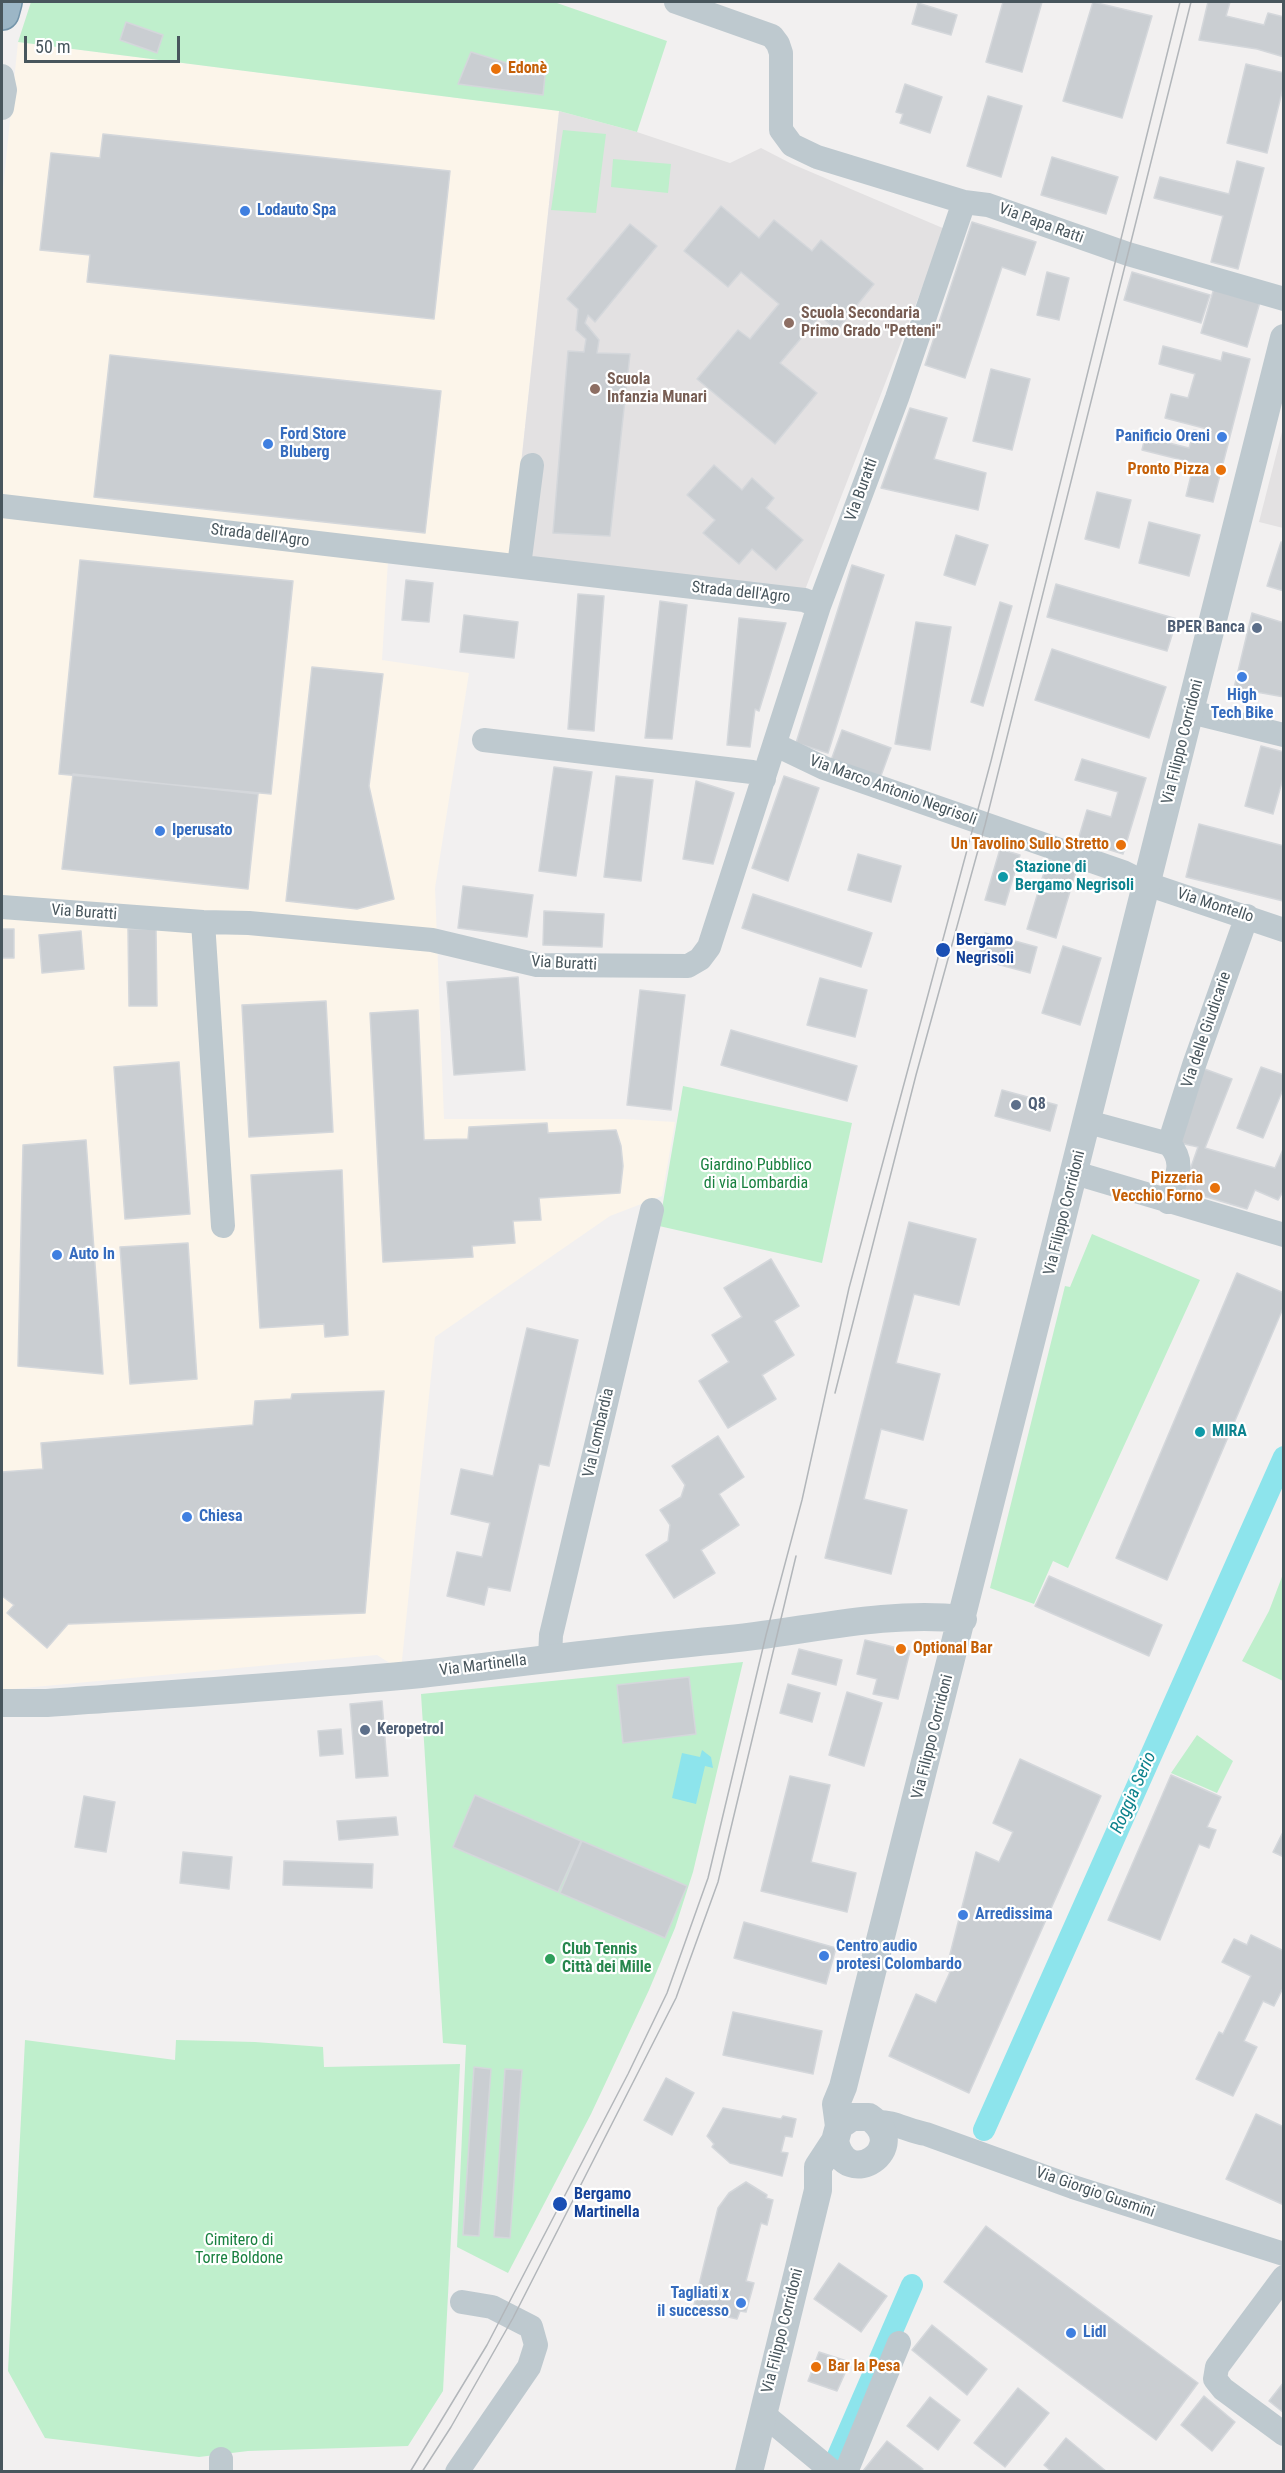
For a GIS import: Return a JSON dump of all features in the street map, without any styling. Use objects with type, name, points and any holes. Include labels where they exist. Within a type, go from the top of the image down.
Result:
[{"type":"highway","points":[[2,13],[5,2]]},
{"type":"street","name":"Via Papa Ratti","points":[[676,2],[772,36],[781,53],[781,130],[792,145],[817,157],[964,202],[988,206],[1135,257],[1284,299]]},
{"type":"street","points":[[2,76],[5,90],[2,108]]},
{"type":"street","name":"Via Buratti","points":[[2,907],[203,922],[249,923],[432,940],[537,965],[688,966],[700,959],[708,947],[776,746],[819,606],[901,387],[964,202]]},
{"type":"street","name":"Via Filippo Corridoni","points":[[854,2165],[840,2156],[853,2126],[855,2099],[843,2087],[963,1619],[1284,338]]},
{"type":"street","points":[[519,567],[532,465]]},
{"type":"street","name":"Strada dell'Agro","points":[[2,506],[804,600],[819,606]]},
{"type":"street","points":[[1191,712],[1284,735]]},
{"type":"street","points":[[484,740],[752,772],[764,779]]},
{"type":"street","name":"Via Marco Antonio Negrisoli","points":[[776,746],[824,768],[1123,872],[1147,884]]},
{"type":"street","name":"Via Montello","points":[[1147,884],[1284,930]]},
{"type":"street","name":"Via delle Giudicarie","points":[[1169,1144],[1194,1065],[1247,916]]},
{"type":"street","points":[[203,922],[223,1226]]},
{"type":"street","points":[[1088,1122],[1169,1144],[1178,1153],[1180,1165],[1168,1202]]},
{"type":"street","points":[[1075,1173],[1284,1235]]},
{"type":"street","name":"Via Lombardia","points":[[550,1658],[551,1635],[652,1210]]},
{"type":"street","name":"Via Martinella","points":[[2,1703],[48,1703],[421,1674],[748,1638],[894,1617],[928,1615],[963,1619]]},
{"type":"street","name":"Via Giorgio Gusmini","points":[[853,2126],[891,2121],[907,2131],[926,2134],[1073,2187],[1284,2254]]},
{"type":"street","name":"Via Filippo Corridoni","points":[[853,2126],[884,2136],[881,2152]]},
{"type":"street","name":"Via Filippo Corridoni","points":[[748,2472],[818,2190],[818,2167],[853,2126]]},
{"type":"street","points":[[818,2190],[854,2165],[870,2163],[907,2131]]},
{"type":"street","points":[[1284,2277],[1216,2367],[1215,2379],[1223,2389],[1284,2434]]},
{"type":"street","points":[[458,2472],[529,2367],[536,2345],[531,2327],[492,2307],[462,2302]]},
{"type":"street","points":[[846,2472],[899,2343]]},
{"type":"street","points":[[763,2414],[833,2472]]},
{"type":"shaded area","points":[[18,42],[559,111],[511,557],[389,544],[382,660],[469,673],[435,888],[444,1119],[624,1119],[675,1122],[662,1196],[610,1216],[435,1337],[401,1670],[377,1655],[2,1690],[2,199]]},
{"type":"shaded area","points":[[559,111],[637,132],[730,163],[761,148],[792,164],[945,229],[803,595],[511,557]]},
{"type":"shaded area","points":[[1283,428],[1283,528],[1259,522]]},
{"type":"green space","points":[[31,2],[554,2],[667,41],[637,132],[559,111],[18,42]]},
{"type":"green space","points":[[563,130],[606,134],[596,213],[551,210]]},
{"type":"green space","points":[[613,159],[671,164],[668,193],[611,187]]},
{"type":"green space","name":"Giardino Pubblico di via Lombardia","points":[[683,1086],[852,1123],[822,1263],[659,1226]]},
{"type":"green space","points":[[1092,1234],[1200,1280],[1068,1568],[1053,1561],[1034,1604],[990,1588],[1065,1286],[1070,1287]]},
{"type":"green space","points":[[1283,1574],[1284,1681],[1242,1661],[1269,1611]]},
{"type":"green space","name":"Club Tennis Città dei Mille","points":[[743,1662],[693,1872],[675,1928],[649,1990],[591,2114],[508,2273],[457,2247],[466,2045],[443,2043],[421,1694]]},
{"type":"green space","points":[[1197,1735],[1233,1761],[1217,1793],[1171,1773]]},
{"type":"green space","name":"Cimitero di Torre Boldone","points":[[25,2040],[175,2060],[176,2040],[323,2047],[324,2067],[460,2064],[443,2391],[408,2446],[248,2451],[199,2457],[45,2438],[8,2371]]},
{"type":"water","points":[[702,1750],[711,1757],[713,1768],[705,1766],[696,1804],[672,1798],[682,1753],[700,1757]]},
{"type":"building","points":[[1003,2],[1042,2],[1022,72],[986,62]]},
{"type":"building","points":[[1093,2],[1152,16],[1122,118],[1063,101]]},
{"type":"building","points":[[1208,2],[1230,2],[1226,16],[1264,25],[1268,13],[1284,17],[1284,57],[1257,49],[1199,40]]},
{"type":"building","points":[[918,3],[957,15],[951,35],[912,24]]},
{"type":"building","points":[[126,22],[163,35],[157,53],[120,40]]},
{"type":"building","name":"Edonè","points":[[471,52],[545,75],[543,95],[458,84]]},
{"type":"building","points":[[1246,64],[1284,73],[1284,84],[1267,153],[1227,143]]},
{"type":"building","points":[[905,84],[942,97],[930,133],[900,123],[903,114],[896,112]]},
{"type":"building","points":[[988,96],[1022,106],[1001,177],[967,166]]},
{"type":"building","name":"Lodauto Spa","points":[[103,134],[450,171],[434,319],[87,282],[90,255],[40,250],[51,153],[100,158]]},
{"type":"building","points":[[1052,157],[1118,177],[1106,214],[1041,195]]},
{"type":"building","points":[[1237,161],[1264,168],[1238,269],[1211,262],[1223,216],[1154,198],[1160,177],[1229,194]]},
{"type":"building","name":"Scuola Secondaria Primo Grado \"Petteni\"","points":[[721,206],[759,238],[774,220],[812,251],[821,240],[874,284],[837,330],[820,316],[780,363],[817,393],[775,444],[697,379],[738,330],[750,339],[779,304],[741,272],[728,287],[684,251]]},
{"type":"building","points":[[972,222],[1036,242],[1025,275],[1002,267],[965,378],[925,365]]},
{"type":"building","name":"Scuola Infanzia Munari","points":[[630,224],[657,246],[595,322],[588,315],[585,323],[599,340],[597,353],[630,354],[610,536],[553,533],[568,351],[584,352],[586,339],[576,330],[578,309],[567,299]]},
{"type":"building","points":[[1047,272],[1069,278],[1059,320],[1037,315]]},
{"type":"building","points":[[1132,272],[1210,295],[1201,323],[1124,300]]},
{"type":"building","points":[[1214,288],[1260,302],[1247,347],[1201,333]]},
{"type":"building","points":[[1163,346],[1221,361],[1223,352],[1250,359],[1213,502],[1186,496],[1194,463],[1142,450],[1145,437],[1189,448],[1194,430],[1210,434],[1211,430],[1165,418],[1171,394],[1188,398],[1195,374],[1159,364]]},
{"type":"building","name":"Ford Store Bluberg","points":[[110,355],[441,391],[425,533],[94,497]]},
{"type":"building","points":[[991,369],[1030,379],[1012,450],[973,441]]},
{"type":"building","points":[[910,408],[947,418],[934,459],[986,473],[978,510],[881,488]]},
{"type":"building","points":[[714,465],[742,490],[752,478],[774,498],[766,508],[803,540],[776,570],[752,549],[739,564],[703,533],[715,520],[687,495]]},
{"type":"building","points":[[1097,492],[1131,500],[1119,548],[1085,539]]},
{"type":"building","points":[[1149,522],[1200,535],[1189,576],[1139,563]]},
{"type":"building","points":[[956,535],[988,545],[975,585],[944,575]]},
{"type":"building","points":[[1281,542],[1284,543],[1284,591],[1267,586]]},
{"type":"building","points":[[80,560],[293,581],[271,794],[59,774]]},
{"type":"building","points":[[852,565],[884,575],[828,753],[796,743]]},
{"type":"building","points":[[406,580],[433,583],[429,622],[402,620]]},
{"type":"building","points":[[1056,584],[1177,619],[1167,651],[1047,617]]},
{"type":"building","points":[[578,594],[604,596],[594,731],[568,729]]},
{"type":"building","points":[[660,601],[687,605],[672,739],[645,738]]},
{"type":"building","points":[[1000,602],[1012,606],[983,706],[971,702]]},
{"type":"building","points":[[1252,613],[1284,623],[1284,697],[1234,688]]},
{"type":"building","points":[[464,615],[518,622],[514,658],[460,652]]},
{"type":"building","points":[[739,618],[786,623],[759,711],[755,709],[750,747],[727,745]]},
{"type":"building","points":[[916,622],[951,627],[930,750],[895,744]]},
{"type":"building","points":[[1052,649],[1166,687],[1149,738],[1035,700]]},
{"type":"building","points":[[312,667],[383,674],[369,786],[394,899],[357,909],[286,901]]},
{"type":"building","points":[[842,730],[891,748],[878,784],[829,766]]},
{"type":"building","points":[[1261,746],[1284,752],[1284,775],[1273,814],[1245,806]]},
{"type":"building","points":[[1082,759],[1146,778],[1123,854],[1078,840],[1087,810],[1111,817],[1118,792],[1075,780]]},
{"type":"building","points":[[554,767],[592,772],[576,876],[539,871]]},
{"type":"building","name":"Iperusato","points":[[73,774],[258,794],[248,889],[62,869]]},
{"type":"building","points":[[616,776],[653,780],[641,881],[604,877]]},
{"type":"building","points":[[784,776],[819,788],[788,881],[752,868]]},
{"type":"building","points":[[696,781],[734,793],[713,864],[683,859]]},
{"type":"building","points":[[1199,824],[1284,846],[1283,901],[1186,877]]},
{"type":"building","name":"Stazione di Bergamo Negrisoli","points":[[1000,849],[1020,855],[1005,905],[985,900]]},
{"type":"building","points":[[858,854],[901,866],[891,902],[848,890]]},
{"type":"building","points":[[1048,859],[1077,868],[1056,938],[1027,929]]},
{"type":"building","points":[[463,886],[533,895],[527,937],[458,928]]},
{"type":"building","points":[[753,894],[872,933],[861,967],[742,928]]},
{"type":"building","points":[[544,911],[604,914],[602,947],[543,945]]},
{"type":"building","points":[[2,929],[14,929],[14,958],[2,958]]},
{"type":"building","points":[[128,929],[156,929],[157,1006],[129,1006]]},
{"type":"building","points":[[81,931],[84,969],[42,973],[39,935]]},
{"type":"building","points":[[985,933],[1037,947],[1030,973],[978,959]]},
{"type":"building","points":[[1063,946],[1101,958],[1080,1025],[1042,1013]]},
{"type":"building","points":[[518,977],[525,1070],[454,1075],[447,982]]},
{"type":"building","points":[[820,978],[867,990],[855,1037],[807,1025]]},
{"type":"building","points":[[640,990],[685,995],[671,1110],[627,1105]]},
{"type":"building","points":[[326,1001],[333,1132],[249,1137],[242,1005]]},
{"type":"building","points":[[418,1010],[424,1140],[468,1139],[469,1127],[547,1123],[548,1133],[616,1130],[621,1146],[623,1166],[620,1193],[539,1198],[541,1220],[513,1221],[515,1243],[472,1246],[473,1257],[383,1262],[370,1013]]},
{"type":"building","points":[[731,1030],[857,1066],[847,1101],[721,1065]]},
{"type":"building","points":[[179,1062],[190,1214],[125,1219],[114,1067]]},
{"type":"building","points":[[1199,1067],[1232,1079],[1205,1148],[1275,1168],[1284,1147],[1284,1190],[1278,1200],[1255,1190],[1247,1209],[1183,1190],[1198,1147],[1175,1142]]},
{"type":"building","points":[[1261,1067],[1284,1075],[1284,1087],[1263,1138],[1237,1128]]},
{"type":"building","points":[[1002,1090],[1057,1105],[1050,1131],[995,1116]]},
{"type":"building","name":"Auto In","points":[[86,1140],[103,1374],[18,1366],[23,1145]]},
{"type":"building","points":[[342,1170],[348,1335],[325,1337],[324,1324],[260,1328],[251,1175]]},
{"type":"building","points":[[909,1222],[976,1239],[959,1305],[914,1294],[896,1363],[940,1374],[923,1440],[881,1429],[864,1499],[907,1510],[891,1574],[825,1558]]},
{"type":"building","points":[[188,1243],[197,1379],[130,1384],[120,1247]]},
{"type":"building","points":[[771,1259],[799,1306],[774,1321],[794,1355],[762,1375],[776,1399],[728,1428],[699,1381],[729,1362],[712,1335],[742,1317],[724,1288]]},
{"type":"building","name":"MIRA","points":[[1237,1273],[1284,1293],[1284,1306],[1167,1580],[1116,1558]]},
{"type":"building","points":[[527,1328],[578,1340],[549,1466],[539,1464],[510,1591],[488,1587],[484,1605],[447,1596],[457,1552],[482,1557],[490,1523],[451,1514],[461,1469],[493,1476]]},
{"type":"building","name":"Chiesa","points":[[384,1391],[365,1613],[68,1624],[47,1648],[7,1613],[14,1605],[2,1596],[2,1472],[43,1469],[41,1443],[253,1425],[255,1401],[291,1399],[292,1394]]},
{"type":"building","points":[[718,1436],[744,1477],[719,1494],[739,1525],[701,1550],[715,1573],[674,1598],[646,1555],[668,1541],[670,1525],[660,1510],[681,1497],[685,1485],[672,1466]]},
{"type":"building","points":[[1049,1576],[1162,1625],[1149,1656],[1035,1606]]},
{"type":"building","points":[[865,1640],[910,1651],[898,1699],[873,1694],[877,1679],[857,1674]]},
{"type":"building","points":[[799,1649],[842,1660],[836,1685],[792,1674]]},
{"type":"building","points":[[689,1677],[696,1734],[623,1743],[617,1685]]},
{"type":"building","points":[[788,1684],[820,1693],[812,1722],[780,1713]]},
{"type":"building","points":[[847,1692],[882,1703],[864,1766],[829,1755]]},
{"type":"building","points":[[382,1701],[388,1776],[356,1778],[350,1704]]},
{"type":"building","points":[[341,1729],[343,1754],[320,1756],[318,1731]]},
{"type":"building","points":[[1020,1759],[1101,1796],[969,2093],[889,2056],[916,1994],[936,2003],[950,1972],[946,1970],[976,1852],[999,1862],[1013,1832],[993,1823]]},
{"type":"building","points":[[1171,1775],[1221,1797],[1207,1827],[1216,1830],[1209,1848],[1199,1844],[1160,1940],[1108,1920]]},
{"type":"building","points":[[790,1776],[830,1785],[811,1862],[856,1873],[847,1912],[761,1891]]},
{"type":"building","points":[[475,1795],[581,1841],[558,1892],[453,1847]]},
{"type":"building","points":[[84,1796],[115,1802],[106,1852],[75,1847]]},
{"type":"building","points":[[396,1817],[398,1835],[339,1840],[337,1821]]},
{"type":"building","points":[[1284,1830],[1284,1857],[1273,1852]]},
{"type":"building","points":[[582,1841],[687,1886],[665,1938],[560,1893]]},
{"type":"building","points":[[183,1852],[232,1857],[229,1889],[180,1883]]},
{"type":"building","points":[[284,1861],[373,1864],[372,1888],[283,1885]]},
{"type":"building","points":[[744,1922],[836,1948],[826,1984],[734,1958]]},
{"type":"building","points":[[1251,1935],[1284,1951],[1284,1986],[1274,2006],[1263,2001],[1244,2041],[1257,2047],[1233,2096],[1196,2079],[1219,2032],[1223,2034],[1251,1976],[1222,1962],[1234,1939],[1247,1945]]},
{"type":"building","points":[[733,2012],[822,2031],[813,2074],[723,2055]]},
{"type":"building","points":[[474,2067],[491,2069],[479,2236],[463,2235]]},
{"type":"building","points":[[505,2069],[522,2070],[510,2238],[494,2237]]},
{"type":"building","points":[[666,2078],[694,2093],[672,2135],[644,2120]]},
{"type":"building","points":[[723,2108],[781,2119],[783,2116],[796,2119],[792,2137],[785,2136],[781,2152],[788,2153],[782,2176],[730,2163],[712,2147],[714,2144],[707,2136]]},
{"type":"building","points":[[1256,2114],[1284,2127],[1284,2205],[1226,2179]]},
{"type":"building","points":[[746,2182],[767,2195],[766,2198],[773,2200],[767,2225],[761,2223],[746,2281],[754,2283],[746,2312],[740,2311],[737,2319],[693,2309],[718,2208],[729,2193]]},
{"type":"building","name":"Lidl","points":[[986,2226],[1198,2383],[1156,2440],[944,2282]]},
{"type":"building","points":[[839,2263],[887,2296],[861,2332],[814,2299]]},
{"type":"building","points":[[932,2325],[987,2369],[967,2395],[912,2350]]},
{"type":"building","points":[[819,2352],[850,2362],[837,2391],[808,2381]]},
{"type":"building","points":[[1284,2382],[1284,2413],[1269,2401]]},
{"type":"building","points":[[1018,2388],[1049,2413],[1005,2467],[974,2443]]},
{"type":"building","points":[[1204,2396],[1235,2422],[1212,2451],[1181,2425]]},
{"type":"building","points":[[930,2397],[960,2420],[938,2450],[907,2426]]},
{"type":"building","points":[[1066,2438],[1107,2472],[1052,2472],[1044,2465]]},
{"type":"building","points":[[887,2441],[923,2469],[920,2472],[863,2471]]},
{"type":"waterway","name":"Roggia Serio","points":[[984,2130],[1284,1457]]},
{"type":"waterway","name":"Roggia Serio","points":[[831,2472],[912,2285]]},
{"type":"tram line","points":[[410,2472],[487,2345],[628,2074],[667,1993],[708,1878],[766,1635],[802,1500],[849,1288],[991,761],[1180,2]]},
{"type":"tram line","points":[[835,1393],[916,1075],[985,825],[1191,2]]},
{"type":"tram line","points":[[422,2472],[451,2427],[513,2318],[676,1998],[718,1882],[796,1556]]},
{"type":"place","name":"Edonè","points":[[496,69]]},
{"type":"place","name":"Lodauto Spa","points":[[245,211]]},
{"type":"place","name":"Scuola Secondaria Primo Grado \"Petteni\"","points":[[789,323]]},
{"type":"place","name":"Scuola Infanzia Munari","points":[[595,389]]},
{"type":"place","name":"Panificio Oreni","points":[[1222,437]]},
{"type":"place","name":"Ford Store Bluberg","points":[[268,444]]},
{"type":"place","name":"Pronto Pizza","points":[[1221,470]]},
{"type":"place","name":"BPER Banca","points":[[1257,628]]},
{"type":"place","name":"High Tech Bike","points":[[1242,677]]},
{"type":"place","name":"Iperusato","points":[[160,831]]},
{"type":"place","name":"Un Tavolino Sullo Stretto","points":[[1121,845]]},
{"type":"place","name":"Stazione di Bergamo Negrisoli","points":[[1003,877]]},
{"type":"place","name":"Bergamo Negrisoli","points":[[943,950]]},
{"type":"place","name":"Q8","points":[[1016,1105]]},
{"type":"place","name":"Pizzeria Vecchio Forno","points":[[1215,1188]]},
{"type":"place","name":"Auto In","points":[[57,1255]]},
{"type":"place","name":"MIRA","points":[[1200,1432]]},
{"type":"place","name":"Chiesa","points":[[187,1517]]},
{"type":"place","name":"Optional Bar","points":[[901,1649]]},
{"type":"place","name":"Keropetrol","points":[[365,1730]]},
{"type":"place","name":"Arredissima","points":[[963,1915]]},
{"type":"place","name":"Centro audio protesi Colombardo","points":[[824,1956]]},
{"type":"place","name":"Club Tennis Città dei Mille","points":[[550,1959]]},
{"type":"place","name":"Bergamo Martinella","points":[[560,2204]]},
{"type":"place","name":"Tagliati x il successo","points":[[741,2303]]},
{"type":"place","name":"Lidl","points":[[1071,2333]]},
{"type":"place","name":"Bar la Pesa","points":[[816,2367]]}]
